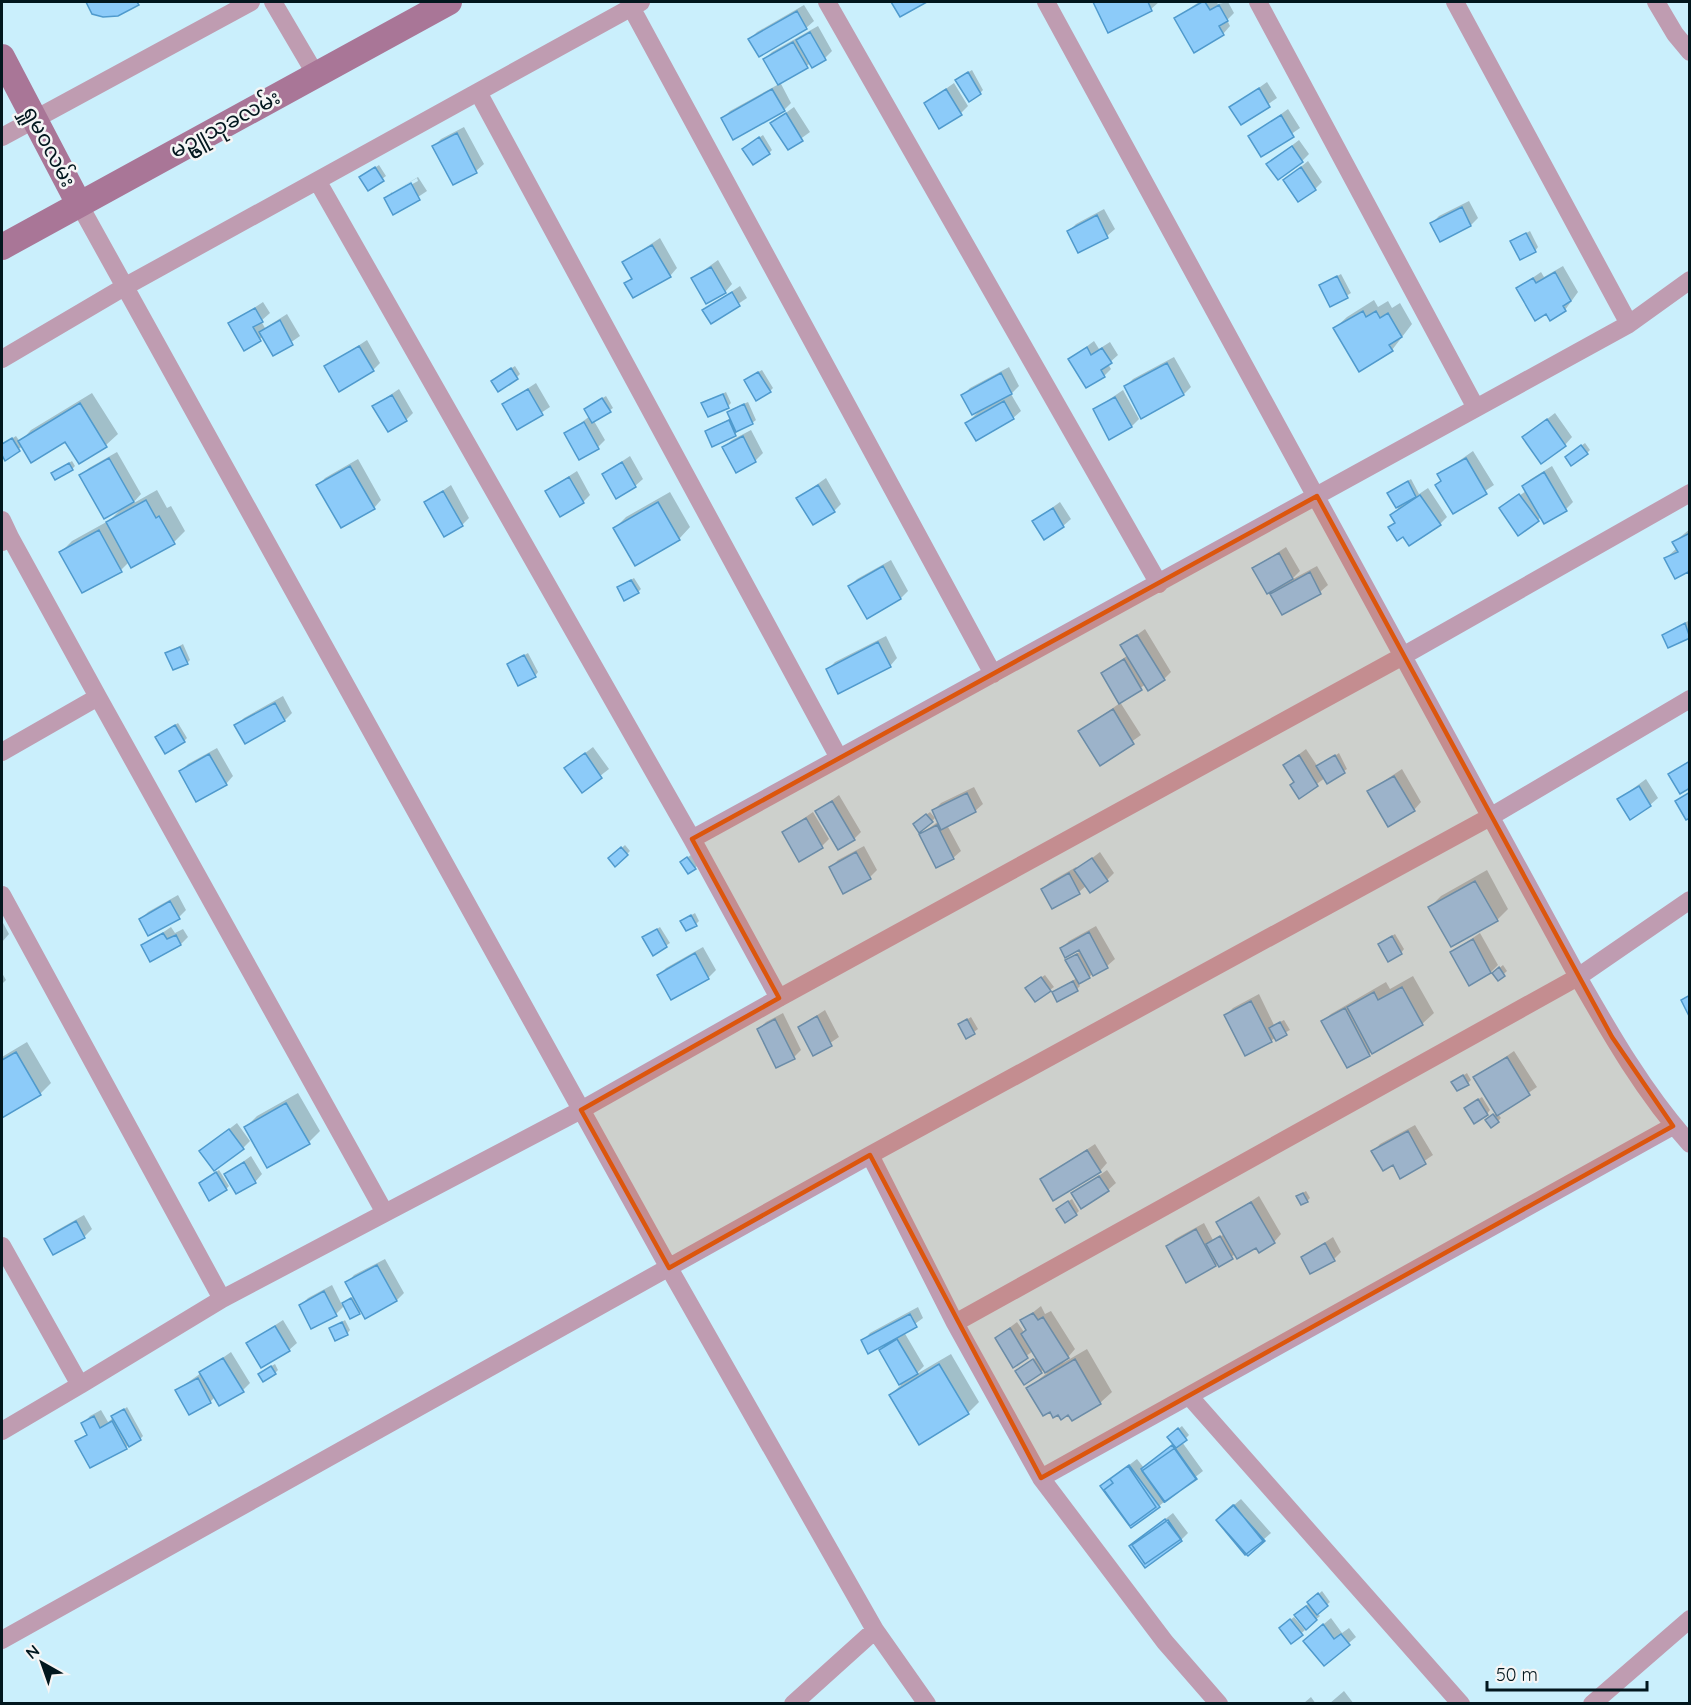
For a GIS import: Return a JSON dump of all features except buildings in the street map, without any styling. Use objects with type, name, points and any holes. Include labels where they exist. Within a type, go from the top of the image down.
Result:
[{"type":"street","points":[[2,137],[251,2]]},
{"type":"street","points":[[273,2],[316,75]]},
{"type":"street","name":"မဥ္ဇူသုခလမ်း","points":[[2,247],[449,2]]},
{"type":"street","points":[[828,2],[1159,584]]},
{"type":"street","points":[[1046,2],[1317,496],[1401,657],[1578,977],[1612,1037],[1673,1126],[1689,1144]]},
{"type":"street","points":[[1258,2],[1476,408]]},
{"type":"street","points":[[1455,2],[1629,324]]},
{"type":"street","points":[[1656,2],[1674,34],[1689,52]]},
{"type":"street","points":[[2,359],[126,286],[318,182],[636,4],[993,674]]},
{"type":"street","name":"ရှုမဝလမ်း","points":[[2,57],[79,204]]},
{"type":"street","points":[[478,92],[839,758]]},
{"type":"street","points":[[318,182],[692,839],[778,998]]},
{"type":"street","points":[[79,204],[669,1268],[875,1630],[927,1704]]},
{"type":"street","points":[[692,839],[1629,324],[1689,280]]},
{"type":"street","points":[[2,1431],[222,1299],[580,1110],[778,998],[1401,657],[1689,493]]},
{"type":"street","points":[[2,520],[6,539],[98,697],[385,1213]]},
{"type":"street","points":[[2,752],[98,697]]},
{"type":"street","points":[[2,1640],[870,1155],[1490,817],[1689,699]]},
{"type":"street","points":[[2,895],[222,1299]]},
{"type":"street","points":[[955,1323],[1578,977],[1689,900]]},
{"type":"street","points":[[1041,1478],[1673,1126]]},
{"type":"street","points":[[870,1155],[955,1323],[1041,1478],[1165,1642],[1219,1704]]},
{"type":"street","points":[[2,1246],[80,1385]]},
{"type":"street","points":[[1190,1397],[1461,1704]]},
{"type":"street","points":[[1592,1704],[1689,1619]]},
{"type":"street","points":[[793,1704],[875,1630]]},
{"type":"highlighted area","points":[[1317,496],[1612,1037],[1673,1126],[1041,1478],[870,1155],[669,1268],[581,1110],[779,998],[692,839]]}]
